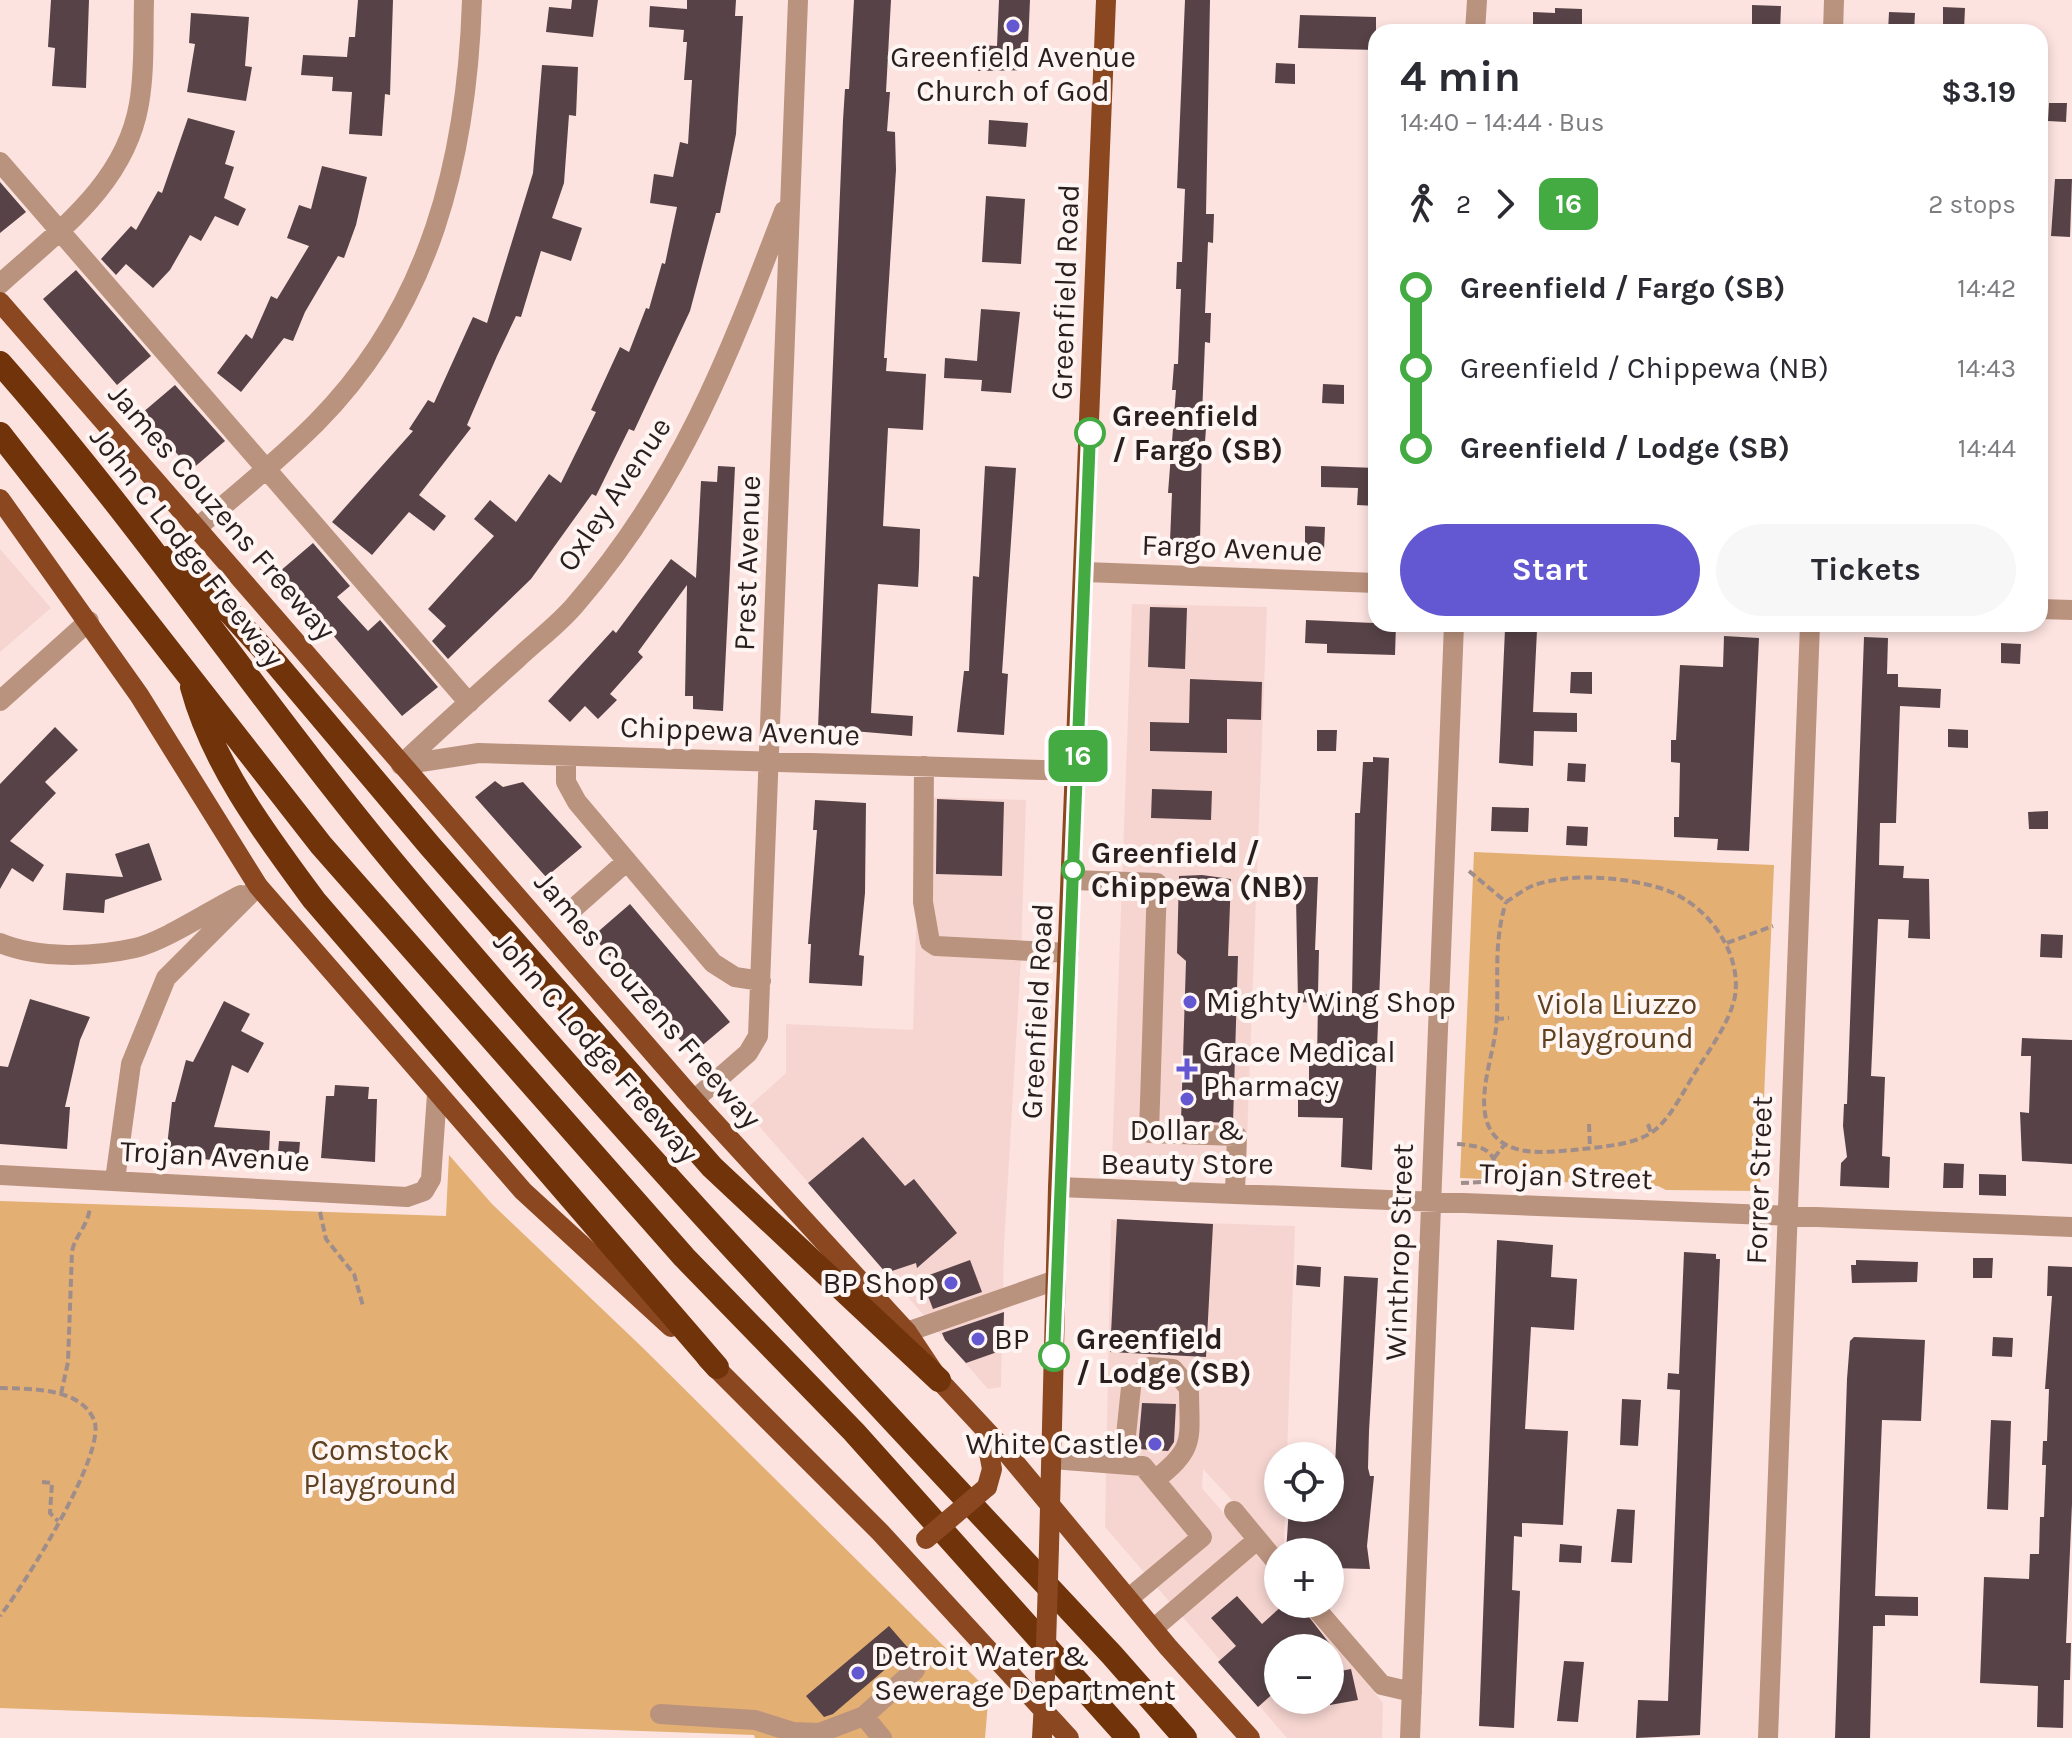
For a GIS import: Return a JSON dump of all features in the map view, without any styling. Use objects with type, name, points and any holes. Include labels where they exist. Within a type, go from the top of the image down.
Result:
[{"type":"highway","name":"John C Lodge Freeway","points":[[0,363],[147,543],[315,766],[588,1089],[1112,1655],[1185,1738]]},
{"type":"highway","points":[[0,434],[321,845],[590,1153],[684,1257],[854,1432],[1128,1738]]},
{"type":"highway","points":[[147,543],[202,582],[274,661],[430,846],[712,1167],[939,1380]]},
{"type":"highway","points":[[189,677],[201,721],[262,830],[314,900],[717,1367]]},
{"type":"main road","name":"Greenfield Road","points":[[1042,1738],[1058,1187],[1078,771],[1106,0]]},
{"type":"main road","name":"James Couzens Freeway","points":[[0,302],[694,1100],[907,1332],[939,1380],[1051,1505],[1246,1736]]},
{"type":"main road","points":[[0,499],[89,621],[258,886],[437,1094],[523,1191],[717,1367],[880,1532],[1069,1738]]},
{"type":"main road","points":[[880,1532],[913,1541],[926,1539],[987,1487],[992,1469],[984,1430]]},
{"type":"street","points":[[0,284],[106,183],[134,125],[141,82],[144,0]]},
{"type":"street","points":[[198,527],[316,423],[352,381],[392,323],[417,275],[440,218],[456,157],[470,64],[472,0]]},
{"type":"street","name":"Prest Avenue","points":[[694,1100],[754,1047],[758,1036],[798,0]]},
{"type":"street","points":[[1476,24],[1477,0]]},
{"type":"street","points":[[1833,24],[1834,0]]},
{"type":"street","points":[[0,162],[469,703]]},
{"type":"street","name":"Oxley Avenue","points":[[401,765],[573,608],[657,494],[727,362],[789,196]]},
{"type":"street","name":"Fargo Avenue","points":[[1085,572],[1368,583]]},
{"type":"street","points":[[2048,609],[2072,610]]},
{"type":"street","points":[[0,701],[89,621]]},
{"type":"street","name":"Winthrop Street","points":[[1410,1738],[1454,632]]},
{"type":"street","name":"Forrer Street","points":[[1768,1738],[1810,632]]},
{"type":"street","name":"Chippewa Avenue","points":[[401,765],[479,753],[1078,771]]},
{"type":"street","points":[[566,756],[566,782],[577,802],[713,963],[735,977],[761,981]]},
{"type":"street","points":[[924,766],[923,902],[930,942],[936,946],[1069,953]]},
{"type":"street","points":[[574,908],[627,861]]},
{"type":"street","points":[[1073,880],[1157,883],[1149,1133],[1237,1136],[1235,1192]]},
{"type":"street","points":[[0,943],[15,949],[77,954],[137,947],[258,886]]},
{"type":"street","points":[[115,1180],[131,1064],[166,978],[258,886]]},
{"type":"street","name":"Trojan Avenue","points":[[0,1175],[407,1197],[424,1191],[431,1179],[437,1094]]},
{"type":"street","name":"Trojan Street","points":[[1058,1187],[2072,1227]]},
{"type":"street","points":[[907,1332],[1056,1280]]},
{"type":"street","points":[[1123,1464],[1132,1378],[1150,1367],[1173,1369],[1189,1388],[1188,1445],[1183,1458],[1155,1480]]},
{"type":"street","points":[[1052,1459],[1143,1466],[1202,1537],[1128,1599]]},
{"type":"street","points":[[1234,1511],[1264,1548]]},
{"type":"street","points":[[1153,1629],[1257,1540]]},
{"type":"street","points":[[1324,1618],[1382,1685],[1412,1692]]},
{"type":"street","points":[[660,1714],[755,1720],[793,1732],[819,1733],[864,1716],[915,1670]]},
{"type":"street","points":[[864,1716],[882,1738]]},
{"type":"path","points":[[1469,871],[1506,902]]},
{"type":"path","points":[[1564,880],[1616,880],[1665,889],[1703,915],[1727,943],[1735,965],[1735,997],[1725,1022],[1670,1111],[1643,1138],[1590,1148],[1536,1152],[1505,1143],[1490,1129],[1486,1113],[1496,1019],[1496,950],[1506,902],[1532,886],[1564,880]]},
{"type":"path","points":[[1727,943],[1773,926]]},
{"type":"path","points":[[1496,1019],[1509,1018]]},
{"type":"path","points":[[1589,1124],[1590,1148]]},
{"type":"path","points":[[1648,1124],[1651,1133]]},
{"type":"path","points":[[1494,1158],[1505,1143]]},
{"type":"path","points":[[1457,1144],[1478,1145],[1494,1158],[1497,1181]]},
{"type":"path","points":[[61,1395],[68,1362],[72,1251],[76,1236],[88,1221],[90,1207]]},
{"type":"path","points":[[319,1209],[326,1239],[354,1274],[363,1306]]},
{"type":"path","points":[[0,1388],[61,1395],[85,1407],[94,1420],[97,1434],[89,1466],[0,1616]]},
{"type":"path","points":[[42,1482],[52,1483],[50,1513],[58,1521]]},
{"type":"shaded area","points":[[0,549],[51,608],[0,652]]},
{"type":"shaded area","points":[[1132,604],[1267,607],[1246,1166],[1112,1161]]},
{"type":"shaded area","points":[[920,797],[1026,800],[1021,957],[1004,1246],[1001,1387],[988,1389],[745,1110],[786,1073],[786,1024],[913,1030]]},
{"type":"shaded area","points":[[1111,1220],[1295,1226],[1287,1442],[1264,1442],[1264,1522],[1285,1522],[1284,1538],[1267,1538],[1203,1469],[1202,1488],[1264,1560],[1264,1618],[1313,1618],[1327,1634],[1264,1634],[1264,1711],[1105,1527]]},
{"type":"shaded area","points":[[1344,1655],[1383,1703],[1382,1738],[1287,1738],[1266,1714],[1344,1714]]},
{"type":"green space","name":"Viola Liuzzo Playground","points":[[1474,852],[1774,865],[1760,1191],[1666,1190],[1658,1186],[1460,1178]]},
{"type":"green space","name":"Comstock Playground","points":[[449,1155],[492,1204],[643,1348],[989,1691],[985,1738],[755,1738],[754,1735],[0,1708],[0,1201],[446,1216]]},
{"type":"building","points":[[51,0],[89,0],[86,88],[52,86],[55,48],[48,47]]},
{"type":"building","points":[[358,0],[393,0],[390,95],[385,94],[382,136],[349,134],[352,92],[332,91],[333,77],[301,75],[303,55],[347,57],[349,37],[355,37]]},
{"type":"building","points":[[572,0],[598,0],[593,37],[546,32],[549,7],[571,9]]},
{"type":"building","points":[[687,0],[736,0],[735,16],[743,16],[736,134],[720,213],[716,213],[690,311],[634,431],[629,429],[596,496],[592,494],[531,579],[448,659],[432,641],[446,626],[428,609],[494,536],[474,519],[490,500],[516,522],[549,474],[561,483],[596,412],[591,410],[620,347],[629,352],[646,308],[649,309],[662,263],[665,264],[677,207],[650,203],[654,174],[673,177],[680,142],[688,144],[692,80],[684,80],[687,42],[683,42],[684,30],[649,27],[650,6],[687,9]]},
{"type":"building","points":[[854,0],[891,0],[887,131],[895,132],[896,170],[884,358],[887,358],[886,371],[926,374],[923,430],[888,428],[883,526],[920,529],[918,587],[878,584],[871,713],[913,716],[912,736],[818,728],[843,120],[845,89],[849,89]]},
{"type":"building","name":"Greenfield Avenue Church of God","points":[[999,0],[1030,0],[1027,70],[978,71],[980,45],[997,46]]},
{"type":"building","points":[[1185,0],[1210,0],[1206,214],[1214,214],[1213,243],[1208,242],[1205,313],[1211,313],[1210,343],[1205,342],[1202,415],[1207,415],[1205,442],[1202,442],[1200,543],[1170,541],[1172,493],[1168,493],[1176,390],[1172,390],[1174,364],[1178,364],[1181,289],[1176,289],[1177,262],[1182,262],[1185,189],[1177,188]]},
{"type":"building","points":[[1752,5],[1781,6],[1780,24],[1752,24]]},
{"type":"building","points":[[1943,7],[1965,8],[1964,24],[1943,24]]},
{"type":"building","points":[[1555,8],[1582,9],[1582,24],[1533,24],[1533,12],[1555,13]]},
{"type":"building","points":[[1889,12],[1915,13],[1914,24],[1888,24]]},
{"type":"building","points":[[191,13],[249,17],[245,66],[252,67],[246,101],[187,92],[195,44],[189,43]]},
{"type":"building","points":[[1300,15],[1376,17],[1376,24],[1368,24],[1368,50],[1298,48]]},
{"type":"building","points":[[1276,63],[1295,64],[1295,84],[1275,83]]},
{"type":"building","points":[[542,65],[578,67],[576,116],[569,115],[564,183],[552,218],[582,228],[571,261],[541,251],[521,317],[516,316],[497,356],[467,425],[471,428],[419,495],[446,516],[434,531],[409,512],[372,555],[332,522],[413,431],[409,429],[428,400],[434,403],[473,317],[487,323],[533,173]]},
{"type":"building","points":[[2049,103],[2067,103],[2066,122],[2048,121]]},
{"type":"building","points":[[188,118],[235,131],[225,164],[234,167],[224,198],[246,209],[238,226],[215,216],[201,241],[190,235],[170,270],[153,288],[126,264],[116,275],[101,259],[131,226],[136,230],[158,191],[162,193]]},
{"type":"building","points":[[989,120],[1028,123],[1026,147],[988,144]]},
{"type":"building","points":[[322,166],[367,177],[356,225],[344,258],[338,256],[305,312],[293,341],[284,338],[241,392],[217,373],[246,334],[252,339],[271,296],[277,299],[309,246],[287,238],[299,205],[311,209]]},
{"type":"building","points":[[2055,179],[2072,179],[2070,237],[2051,236]]},
{"type":"building","points":[[0,182],[26,212],[0,233]]},
{"type":"building","points":[[986,196],[1025,199],[1021,264],[982,262]]},
{"type":"building","points":[[76,270],[151,356],[117,385],[43,299]]},
{"type":"building","points":[[981,309],[1020,312],[1011,393],[981,391],[982,380],[944,378],[945,358],[977,361]]},
{"type":"building","points":[[1323,384],[1344,385],[1344,404],[1322,403]]},
{"type":"building","points":[[175,385],[225,441],[191,470],[142,413]]},
{"type":"building","points":[[718,466],[735,467],[723,711],[693,709],[693,696],[685,696],[687,585],[638,652],[643,657],[610,694],[617,700],[598,719],[585,706],[570,722],[548,701],[613,630],[616,633],[671,559],[696,578],[701,481],[717,482]]},
{"type":"building","points":[[985,466],[1016,468],[1002,673],[1008,674],[1004,735],[957,732],[964,671],[969,671],[973,576],[979,577]]},
{"type":"building","points":[[1321,466],[1368,468],[1368,506],[1357,505],[1358,488],[1321,487]]},
{"type":"building","points":[[1305,526],[1325,527],[1324,550],[1305,549]]},
{"type":"building","points":[[313,543],[350,586],[337,597],[368,631],[380,620],[438,687],[402,716],[279,572]]},
{"type":"building","points":[[1150,607],[1187,608],[1185,669],[1148,667]]},
{"type":"building","points":[[1306,620],[1368,623],[1368,632],[1396,632],[1395,655],[1327,653],[1327,644],[1305,643]]},
{"type":"building","points":[[1505,632],[1537,632],[1533,712],[1577,713],[1577,732],[1534,731],[1533,766],[1499,763]]},
{"type":"building","points":[[1724,636],[1759,638],[1749,851],[1717,850],[1718,839],[1674,837],[1674,817],[1679,817],[1680,763],[1671,762],[1671,740],[1676,740],[1680,665],[1723,667]]},
{"type":"building","points":[[1864,637],[1888,638],[1887,674],[1898,674],[1898,687],[1941,689],[1940,708],[1900,706],[1896,823],[1880,823],[1879,865],[1904,866],[1903,878],[1929,879],[1930,939],[1908,938],[1909,920],[1878,919],[1871,1076],[1885,1077],[1882,1156],[1890,1157],[1889,1188],[1840,1186],[1841,1163],[1847,1157],[1843,1126],[1844,1104],[1847,1104]]},
{"type":"building","points":[[2001,643],[2021,644],[2020,664],[2001,663]]},
{"type":"building","points":[[1571,672],[1592,672],[1592,694],[1570,693]]},
{"type":"building","points":[[1190,679],[1262,682],[1261,720],[1227,719],[1227,753],[1150,751],[1150,722],[1189,723]]},
{"type":"building","points":[[55,727],[78,750],[45,782],[56,793],[10,841],[44,865],[33,882],[12,868],[0,889],[0,784]]},
{"type":"building","points":[[1948,729],[1968,730],[1968,748],[1948,747]]},
{"type":"building","points":[[1317,730],[1337,730],[1336,751],[1317,751]]},
{"type":"building","points":[[1373,757],[1389,758],[1372,1170],[1341,1167],[1343,1118],[1298,1117],[1298,1096],[1309,1096],[1309,1060],[1317,1060],[1318,1003],[1298,1002],[1296,897],[1297,877],[1318,877],[1315,950],[1319,950],[1318,994],[1352,996],[1355,813],[1360,813],[1363,762],[1373,762]]},
{"type":"building","points":[[1568,763],[1586,764],[1585,782],[1567,781]]},
{"type":"building","points":[[495,781],[503,787],[523,782],[582,847],[546,877],[475,797]]},
{"type":"building","points":[[1152,789],[1212,791],[1211,820],[1151,818]]},
{"type":"building","points":[[937,799],[1004,802],[1002,876],[936,874]]},
{"type":"building","points":[[815,800],[866,803],[865,893],[859,955],[864,956],[862,986],[809,983],[811,944],[808,944],[817,830],[813,830]]},
{"type":"building","points":[[1492,807],[1529,808],[1528,832],[1491,831]]},
{"type":"building","points":[[2048,811],[2048,829],[2029,829],[2028,812]]},
{"type":"building","points":[[1567,826],[1588,827],[1587,846],[1566,845]]},
{"type":"building","points":[[149,843],[162,880],[105,900],[104,913],[63,910],[66,873],[123,877],[115,854]]},
{"type":"building","points":[[1179,876],[1231,879],[1228,956],[1238,956],[1233,1123],[1181,1121],[1186,961],[1177,953]]},
{"type":"building","points":[[630,904],[730,1022],[692,1054],[593,936]]},
{"type":"building","points":[[2041,934],[2063,935],[2062,958],[2040,957]]},
{"type":"building","points":[[30,999],[90,1017],[80,1040],[65,1107],[70,1107],[67,1149],[0,1144],[0,1066],[8,1067]]},
{"type":"building","points":[[224,1001],[250,1014],[241,1031],[264,1043],[248,1073],[232,1065],[214,1127],[270,1131],[269,1154],[213,1150],[212,1160],[166,1155],[172,1102],[175,1102],[186,1060],[193,1062]]},
{"type":"building","points":[[2022,1038],[2072,1040],[2072,1164],[2022,1161],[2020,1112],[2029,1113],[2031,1056],[2021,1056]]},
{"type":"building","points":[[335,1085],[369,1087],[368,1099],[377,1099],[375,1162],[321,1158],[326,1096],[334,1096]]},
{"type":"building","points":[[863,1137],[905,1186],[914,1179],[957,1233],[917,1268],[916,1263],[886,1273],[808,1183]]},
{"type":"building","points":[[279,1141],[300,1142],[298,1164],[277,1163]]},
{"type":"building","points":[[1944,1163],[1964,1164],[1963,1188],[1943,1188]]},
{"type":"building","points":[[1979,1174],[2006,1175],[2006,1196],[1979,1195]]},
{"type":"building","points":[[1117,1219],[1213,1224],[1206,1357],[1110,1352]]},
{"type":"building","points":[[1497,1240],[1553,1245],[1551,1277],[1577,1279],[1574,1330],[1531,1327],[1525,1429],[1568,1431],[1563,1525],[1522,1523],[1522,1537],[1514,1536],[1512,1590],[1520,1591],[1514,1728],[1479,1726]]},
{"type":"building","points":[[1684,1252],[1716,1254],[1716,1259],[1720,1259],[1700,1735],[1636,1738],[1638,1700],[1668,1701],[1680,1390],[1667,1389],[1668,1373],[1679,1374]]},
{"type":"building","points":[[1973,1258],[1993,1258],[1992,1278],[1973,1278]]},
{"type":"building","name":"BP Shop","points":[[970,1260],[982,1292],[933,1309],[921,1278]]},
{"type":"building","points":[[1856,1260],[1918,1262],[1917,1282],[1852,1283],[1851,1265],[1856,1265]]},
{"type":"building","points":[[1297,1265],[1321,1267],[1320,1287],[1296,1285]]},
{"type":"building","points":[[2048,1266],[2072,1267],[2072,1504],[2066,1643],[2071,1643],[2070,1680],[2064,1680],[2063,1728],[2037,1727],[2038,1686],[1980,1683],[1984,1577],[2029,1579],[2030,1554],[2039,1554],[2040,1517],[2044,1517],[2046,1465],[2042,1465],[2043,1441],[2047,1441],[2049,1389],[2045,1389],[2052,1296],[2047,1296]]},
{"type":"building","points":[[1344,1276],[1378,1278],[1369,1431],[1368,1468],[1370,1476],[1374,1476],[1367,1546],[1370,1569],[1344,1568],[1344,1538],[1287,1538],[1288,1522],[1344,1522],[1344,1442],[1336,1442]]},
{"type":"building","points":[[1004,1312],[1003,1350],[966,1363],[942,1333]]},
{"type":"building","points":[[1854,1337],[1925,1340],[1921,1421],[1882,1420],[1875,1596],[1918,1597],[1918,1616],[1885,1615],[1885,1626],[1873,1626],[1870,1738],[1835,1738],[1847,1379],[1850,1341]]},
{"type":"building","points":[[1993,1337],[2013,1338],[2012,1357],[1992,1356]]},
{"type":"building","points":[[1622,1399],[1641,1400],[1638,1446],[1620,1445]]},
{"type":"building","points":[[1142,1403],[1176,1404],[1174,1442],[1168,1451],[1138,1449]]},
{"type":"building","points":[[1991,1420],[2011,1421],[2008,1510],[1987,1509]]},
{"type":"building","points":[[1617,1509],[1635,1510],[1632,1563],[1611,1562]]},
{"type":"building","points":[[1560,1544],[1582,1546],[1581,1563],[1559,1562]]},
{"type":"building","points":[[1237,1596],[1262,1624],[1269,1618],[1310,1618],[1322,1634],[1264,1634],[1264,1702],[1258,1707],[1218,1662],[1236,1646],[1211,1618]]},
{"type":"building","name":"Detroit Water & Sewerage Department","points":[[889,1626],[909,1649],[833,1714],[824,1717],[806,1696]]},
{"type":"building","points":[[1564,1661],[1584,1662],[1578,1722],[1557,1721]]},
{"type":"building","points":[[1351,1669],[1358,1700],[1344,1702],[1344,1670]]},
{"type":"bus line","name":"16","points":[[1054,1356],[1058,1187],[1077,796],[1090,433]]},
{"type":"place","name":"Greenfield Avenue Church of God","points":[[1013,26]]},
{"type":"place","name":"Greenfield / Fargo (SB)","points":[[1090,433]]},
{"type":"place","name":"Greenfield / Chippewa (NB)","points":[[1073,870]]},
{"type":"place","name":"Mighty Wing Shop","points":[[1190,1002]]},
{"type":"place","name":"Grace Medical Pharmacy","points":[[1187,1069]]},
{"type":"place","name":"Dollar & Beauty Store","points":[[1187,1099]]},
{"type":"place","name":"BP Shop","points":[[951,1283]]},
{"type":"place","name":"BP","points":[[978,1339]]},
{"type":"place","name":"Greenfield / Lodge (SB)","points":[[1054,1356]]},
{"type":"place","name":"White Castle","points":[[1155,1444]]},
{"type":"place","name":"Detroit Water & Sewerage Department","points":[[858,1673]]}]
